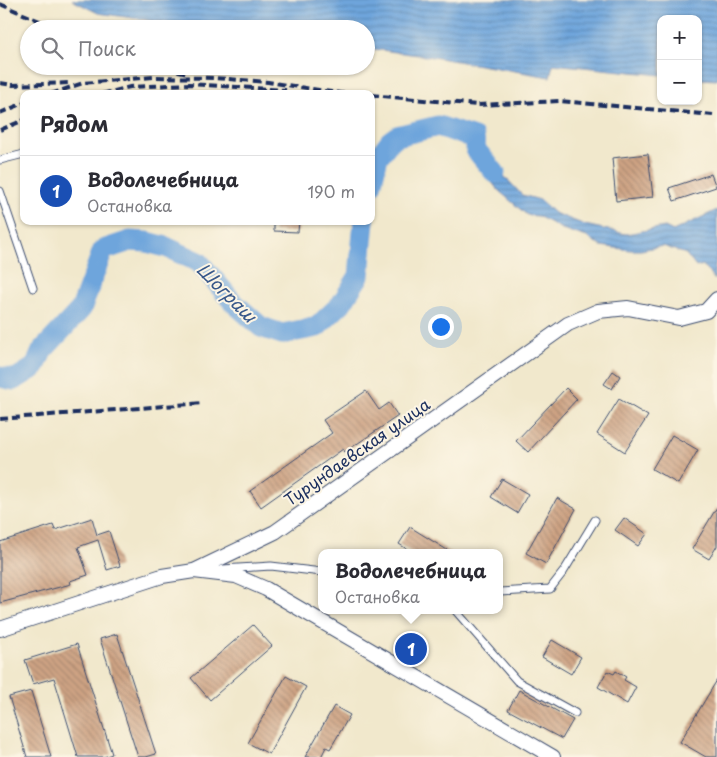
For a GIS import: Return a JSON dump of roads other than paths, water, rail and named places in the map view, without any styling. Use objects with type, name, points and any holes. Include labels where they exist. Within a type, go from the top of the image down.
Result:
[{"type":"street","name":"Турундаевская улица","points":[[0,629],[162,576],[194,571],[275,532],[568,324],[598,311],[628,308],[678,318],[706,311],[717,299]]},
{"type":"street","points":[[194,571],[236,576],[266,589],[553,757]]},
{"type":"lane","points":[[0,160],[20,155]]},
{"type":"lane","points":[[0,190],[33,288]]},
{"type":"lane","points":[[503,592],[550,589],[564,571],[595,520]]},
{"type":"lane","points":[[194,571],[271,566],[318,572]]},
{"type":"lane","points":[[459,614],[517,680],[575,713]]},
{"type":"water","points":[[72,0],[717,0],[717,80],[702,79],[702,15],[657,15],[657,75],[553,64],[550,77],[375,49],[375,20],[147,20],[98,13]]},
{"type":"water","points":[[476,150],[488,159],[522,195],[540,200],[554,213],[585,225],[626,234],[665,227],[673,231],[717,210],[715,280],[703,265],[696,267],[686,254],[663,246],[630,250],[601,246],[587,237],[562,229],[538,216],[527,215],[498,190],[481,168]]},
{"type":"waterway","name":"Шограш","points":[[375,169],[378,157],[390,141],[397,136],[438,126],[474,138],[476,150],[495,173]]},
{"type":"waterway","name":"Шограш","points":[[0,377],[14,380],[35,367],[42,351],[81,309],[103,250],[130,241],[147,242],[166,247],[199,262],[233,302],[261,327],[282,334],[317,327],[341,304],[359,276],[364,225]]},
{"type":"railway","points":[[0,4],[37,20]]},
{"type":"railway","points":[[63,90],[83,83],[153,77],[215,78],[268,82],[318,90]]},
{"type":"railway","points":[[0,83],[12,85],[71,83]]},
{"type":"railway","points":[[118,90],[130,87],[190,84],[286,90]]},
{"type":"railway","points":[[375,95],[478,105],[560,101],[713,115]]},
{"type":"railway","points":[[0,113],[20,105]]},
{"type":"railway","points":[[0,130],[20,122]]},
{"type":"railway","points":[[0,419],[203,403]]},
{"type":"place","name":"Водолечебница","points":[[411,649]]}]
